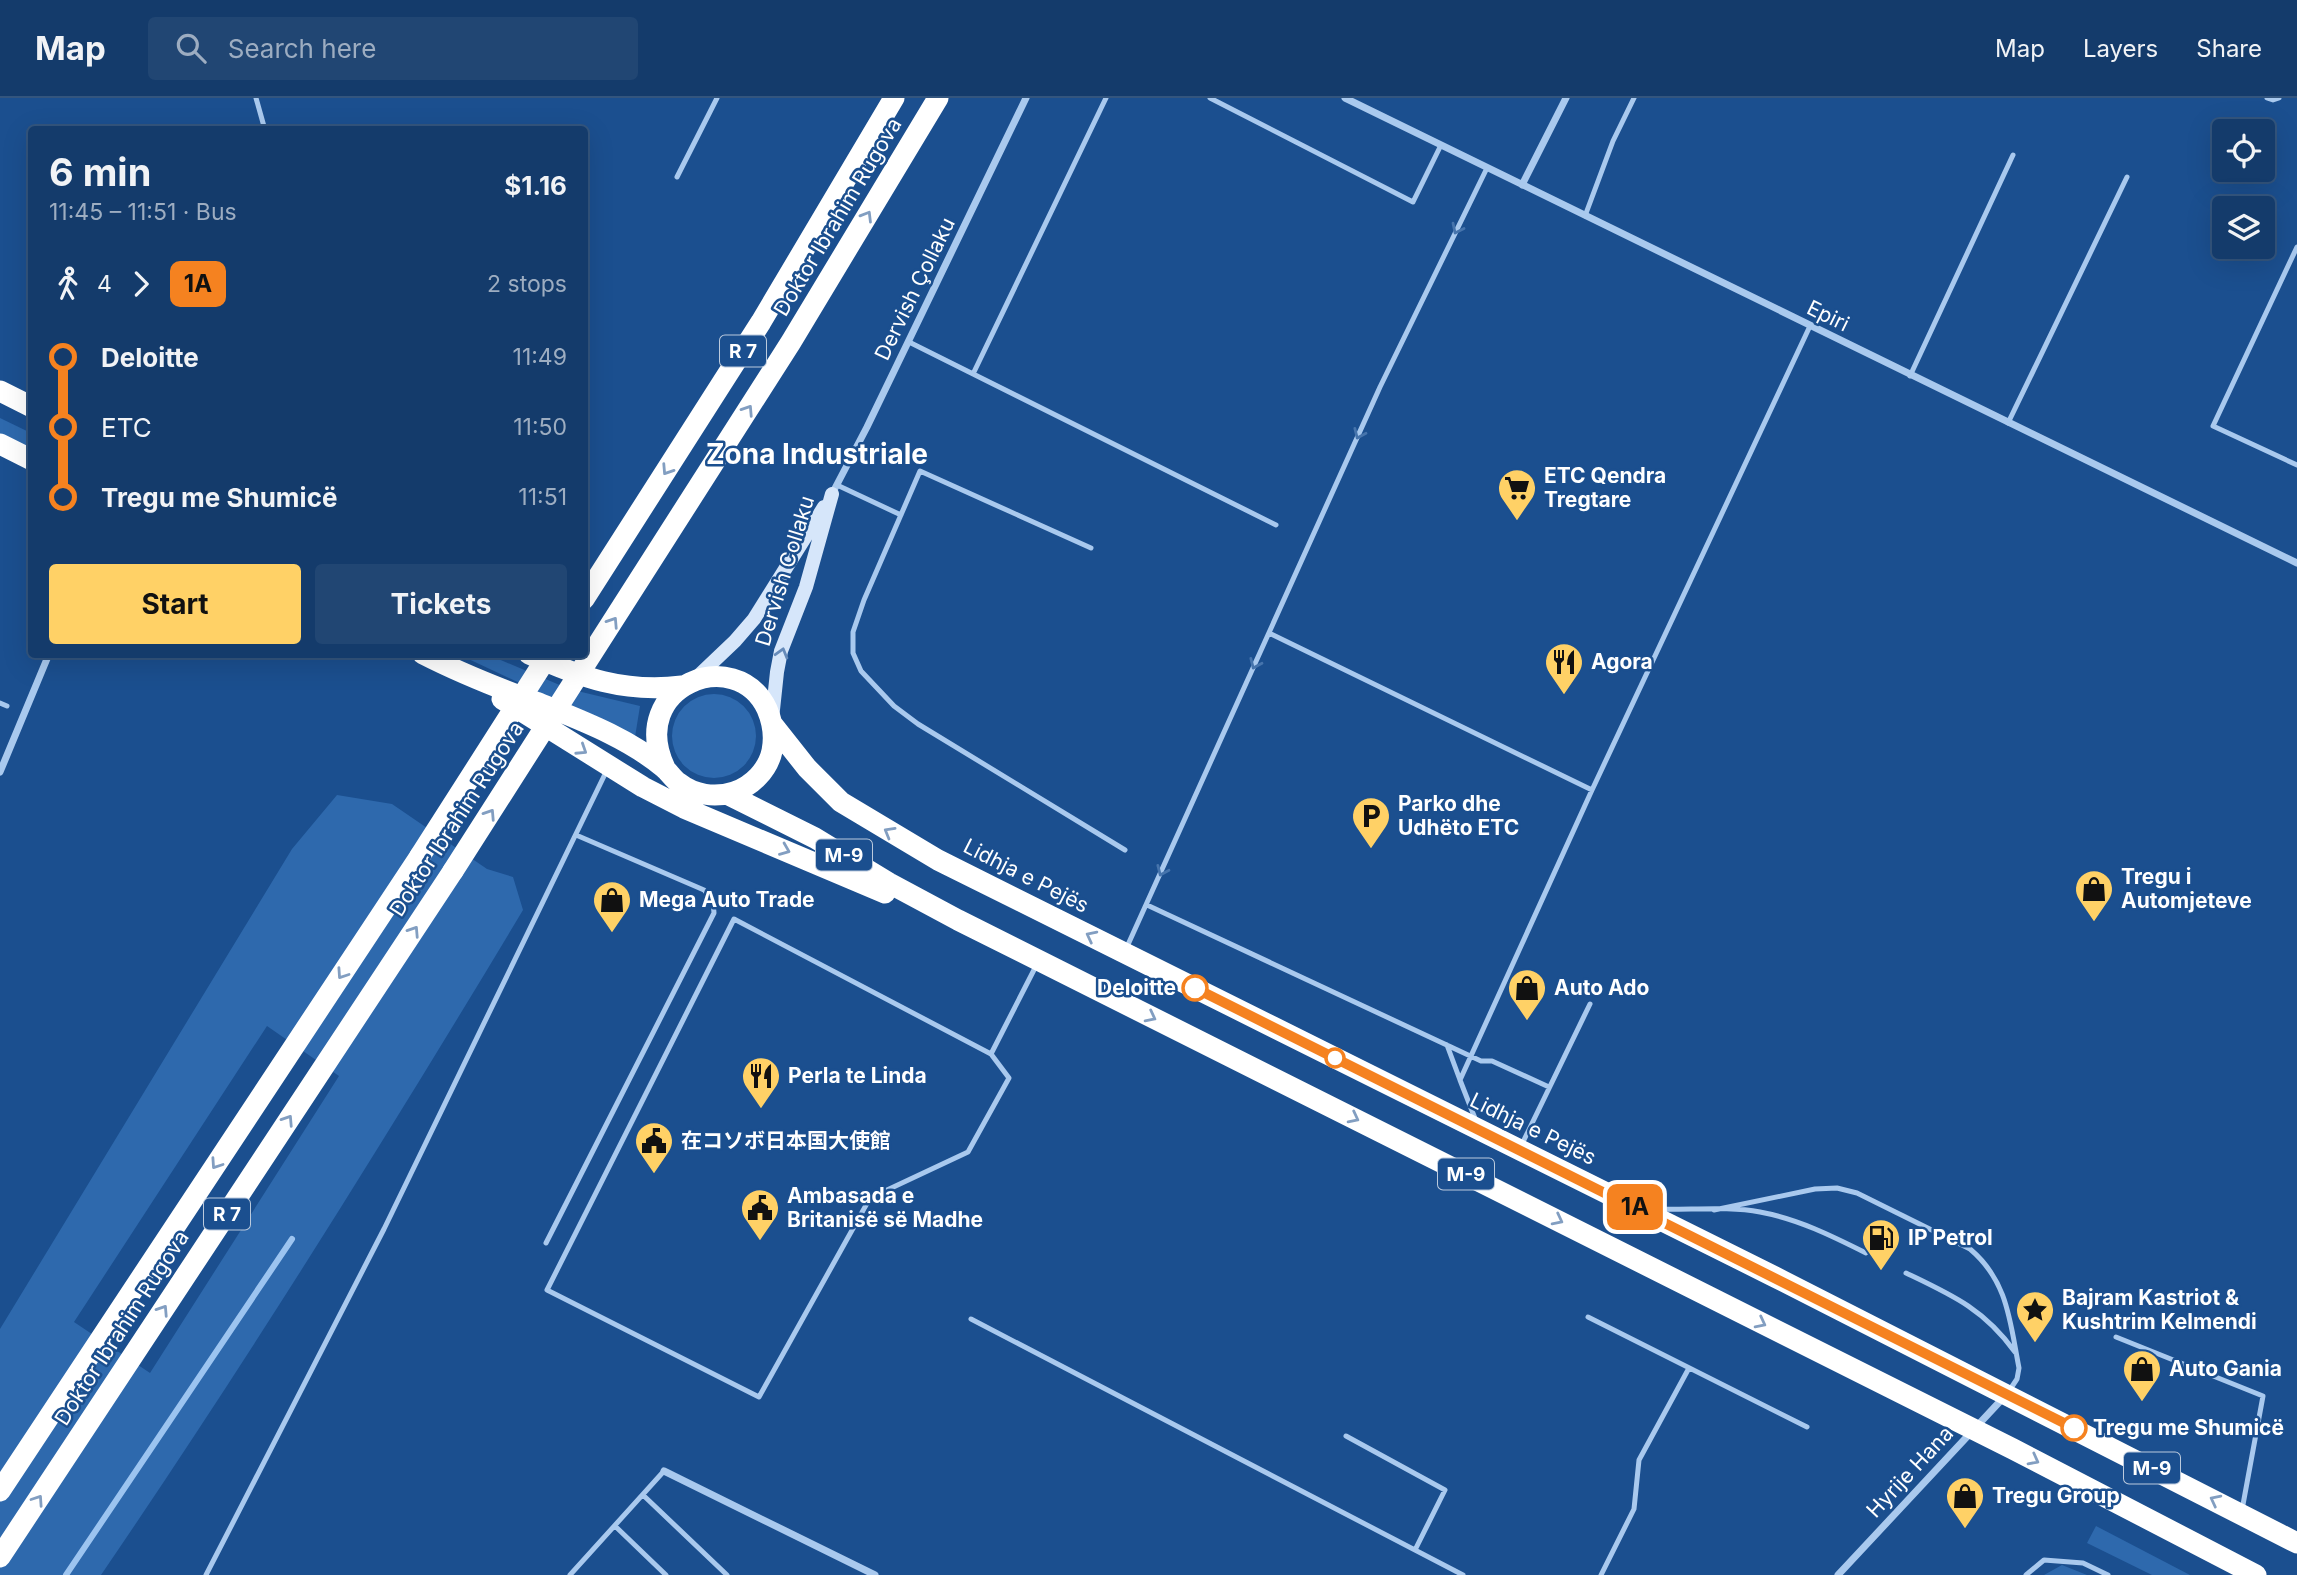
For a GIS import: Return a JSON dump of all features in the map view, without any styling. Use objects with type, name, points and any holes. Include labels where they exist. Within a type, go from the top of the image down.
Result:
[{"type":"highway","name":"Doktor Ibrahim Rugova","points":[[588,593],[761,322],[894,98]]},
{"type":"highway","name":"Doktor Ibrahim Rugova","points":[[0,1557],[453,871],[791,342],[938,98]]},
{"type":"highway","points":[[0,391],[28,405]]},
{"type":"highway","points":[[0,444],[28,458]]},
{"type":"highway","points":[[431,658],[462,674],[609,768],[684,808],[877,890],[958,920]]},
{"type":"highway","name":"Lidhja e Pejës","points":[[539,658],[586,677],[626,687],[657,689],[713,677],[732,679],[750,688],[764,702],[772,723],[823,786],[864,817],[938,860],[1637,1208],[2297,1543]]},
{"type":"highway","name":"Doktor Ibrahim Rugova","points":[[0,1490],[420,856],[546,658]]},
{"type":"highway","points":[[462,674],[580,720],[615,737],[665,768]]},
{"type":"highway","points":[[688,683],[666,703],[656,724],[655,739],[665,768],[677,782],[692,791],[709,795],[727,794],[754,781],[771,755],[774,740],[772,723]]},
{"type":"highway","name":"M-9","points":[[727,794],[816,838],[888,883],[958,920],[2256,1575]]},
{"type":"street","name":"Dervish Çollaku","points":[[834,489],[909,342],[1027,98]]},
{"type":"street","name":"Epiri","points":[[1345,98],[2297,563]]},
{"type":"street","points":[[1522,185],[1566,98]]},
{"type":"street","name":"Dervish Collaku","points":[[688,683],[735,641],[754,619],[834,489]]},
{"type":"street","name":"Dervish Collaku","points":[[772,723],[776,671],[781,651],[806,587],[834,489]]},
{"type":"street","points":[[0,772],[47,658]]},
{"type":"street","name":"Hyrije Hana","points":[[1838,1575],[2007,1394]]},
{"type":"street","points":[[664,1471],[875,1575]]},
{"type":"lane","points":[[256,98],[264,126]]},
{"type":"lane","points":[[677,177],[717,98]]},
{"type":"lane","points":[[973,374],[1106,98]]},
{"type":"lane","points":[[1209,98],[1413,202],[1441,145]]},
{"type":"lane","points":[[1585,216],[1634,98]]},
{"type":"lane","points":[[2267,98],[2279,98]]},
{"type":"lane","points":[[1910,376],[2013,155]]},
{"type":"lane","points":[[1124,953],[1380,387],[1488,168]]},
{"type":"lane","points":[[2008,423],[2127,177]]},
{"type":"lane","points":[[2297,247],[2213,425],[2297,465]]},
{"type":"lane","points":[[1460,1080],[1592,790],[1810,326]]},
{"type":"lane","points":[[909,342],[1276,525]]},
{"type":"lane","points":[[1091,548],[920,471],[864,600],[853,632],[853,653],[861,671],[894,706],[918,724],[1125,850]]},
{"type":"lane","points":[[834,489],[901,515]]},
{"type":"lane","points":[[1269,633],[1592,790]]},
{"type":"lane","points":[[0,703],[7,706]]},
{"type":"lane","points":[[206,1575],[384,1229],[609,768]]},
{"type":"lane","points":[[546,1244],[714,913],[713,901],[704,890],[576,835]]},
{"type":"lane","points":[[1147,905],[1480,1061],[1492,1061],[1549,1087]]},
{"type":"lane","points":[[734,919],[991,1054],[1009,1078],[968,1152],[870,1198],[759,1398],[548,1290],[734,919]]},
{"type":"lane","points":[[991,1054],[1039,961]]},
{"type":"lane","points":[[1519,1150],[1590,1004]]},
{"type":"lane","points":[[1447,1045],[1480,1130]]},
{"type":"lane","points":[[1714,1210],[1815,1189],[1838,1188],[1868,1199],[1970,1249],[1984,1260],[1996,1277],[2005,1298],[2019,1368],[2017,1379],[2007,1394]]},
{"type":"lane","points":[[1637,1208],[1757,1211],[1822,1231],[1866,1253]]},
{"type":"lane","points":[[1906,1273],[1975,1309],[1990,1321],[2017,1355]]},
{"type":"lane","points":[[1588,1317],[1807,1427]]},
{"type":"lane","points":[[971,1319],[1463,1575]]},
{"type":"lane","points":[[2116,1337],[2263,1396],[2241,1514]]},
{"type":"lane","points":[[1601,1575],[1634,1509],[1639,1460],[1689,1368]]},
{"type":"lane","points":[[1346,1436],[1445,1490],[1415,1550]]},
{"type":"lane","points":[[570,1575],[664,1471]]},
{"type":"lane","points":[[643,1494],[727,1575]]},
{"type":"lane","points":[[615,1526],[666,1575]]},
{"type":"lane","points":[[2026,1575],[2044,1560],[2083,1563],[2108,1575]]},
{"type":"shaded area","points":[[0,418],[28,432],[28,448],[0,434]]},
{"type":"shaded area","points":[[466,658],[496,658],[569,689],[640,706],[635,737]]},
{"type":"shaded area","points":[[714,694],[730,697],[744,706],[753,720],[756,736],[753,752],[744,766],[730,775],[714,778],[698,775],[684,766],[675,752],[672,736],[675,720],[684,706],[698,697]]},
{"type":"shaded area","points":[[337,795],[392,804],[487,869],[513,877],[523,910],[317,1246],[101,1575],[0,1575],[0,1329],[292,849]],"holes":[[[267,1026],[339,1076],[150,1373],[74,1322]]]},
{"type":"shaded area","points":[[2096,1526],[2190,1575],[2152,1575],[2087,1543]]},
{"type":"shaded area","points":[[2062,1565],[2087,1575],[2044,1575]]},
{"type":"waterway","points":[[66,1575],[292,1239]]},
{"type":"bus line","name":"1A","points":[[1195,988],[2074,1428]]},
{"type":"place","name":"ETC Qendra Tregtare","points":[[1517,522]]},
{"type":"place","name":"Agora","points":[[1564,696]]},
{"type":"place","name":"Parko dhe Udhëto ETC","points":[[1371,850]]},
{"type":"place","name":"Tregu i Automjeteve","points":[[2094,923]]},
{"type":"place","name":"Mega Auto Trade","points":[[612,934]]},
{"type":"place","name":"Deloitte","points":[[1195,988]]},
{"type":"place","name":"Auto Ado","points":[[1527,1022]]},
{"type":"place","name":"Perla te Linda","points":[[761,1110]]},
{"type":"place","name":"在コソボ日本国大使館","points":[[654,1175]]},
{"type":"place","name":"Ambasada e Britanisë së Madhe","points":[[760,1242]]},
{"type":"place","name":"IP Petrol","points":[[1881,1272]]},
{"type":"place","name":"Bajram Kastriot & Kushtrim Kelmendi","points":[[2035,1344]]},
{"type":"place","name":"Auto Gania","points":[[2142,1403]]},
{"type":"place","name":"Tregu me Shumicë","points":[[2074,1428]]},
{"type":"place","name":"Tregu Group","points":[[1965,1530]]},
{"type":"district","name":"Zona Industriale","points":[[817,454]]}]
